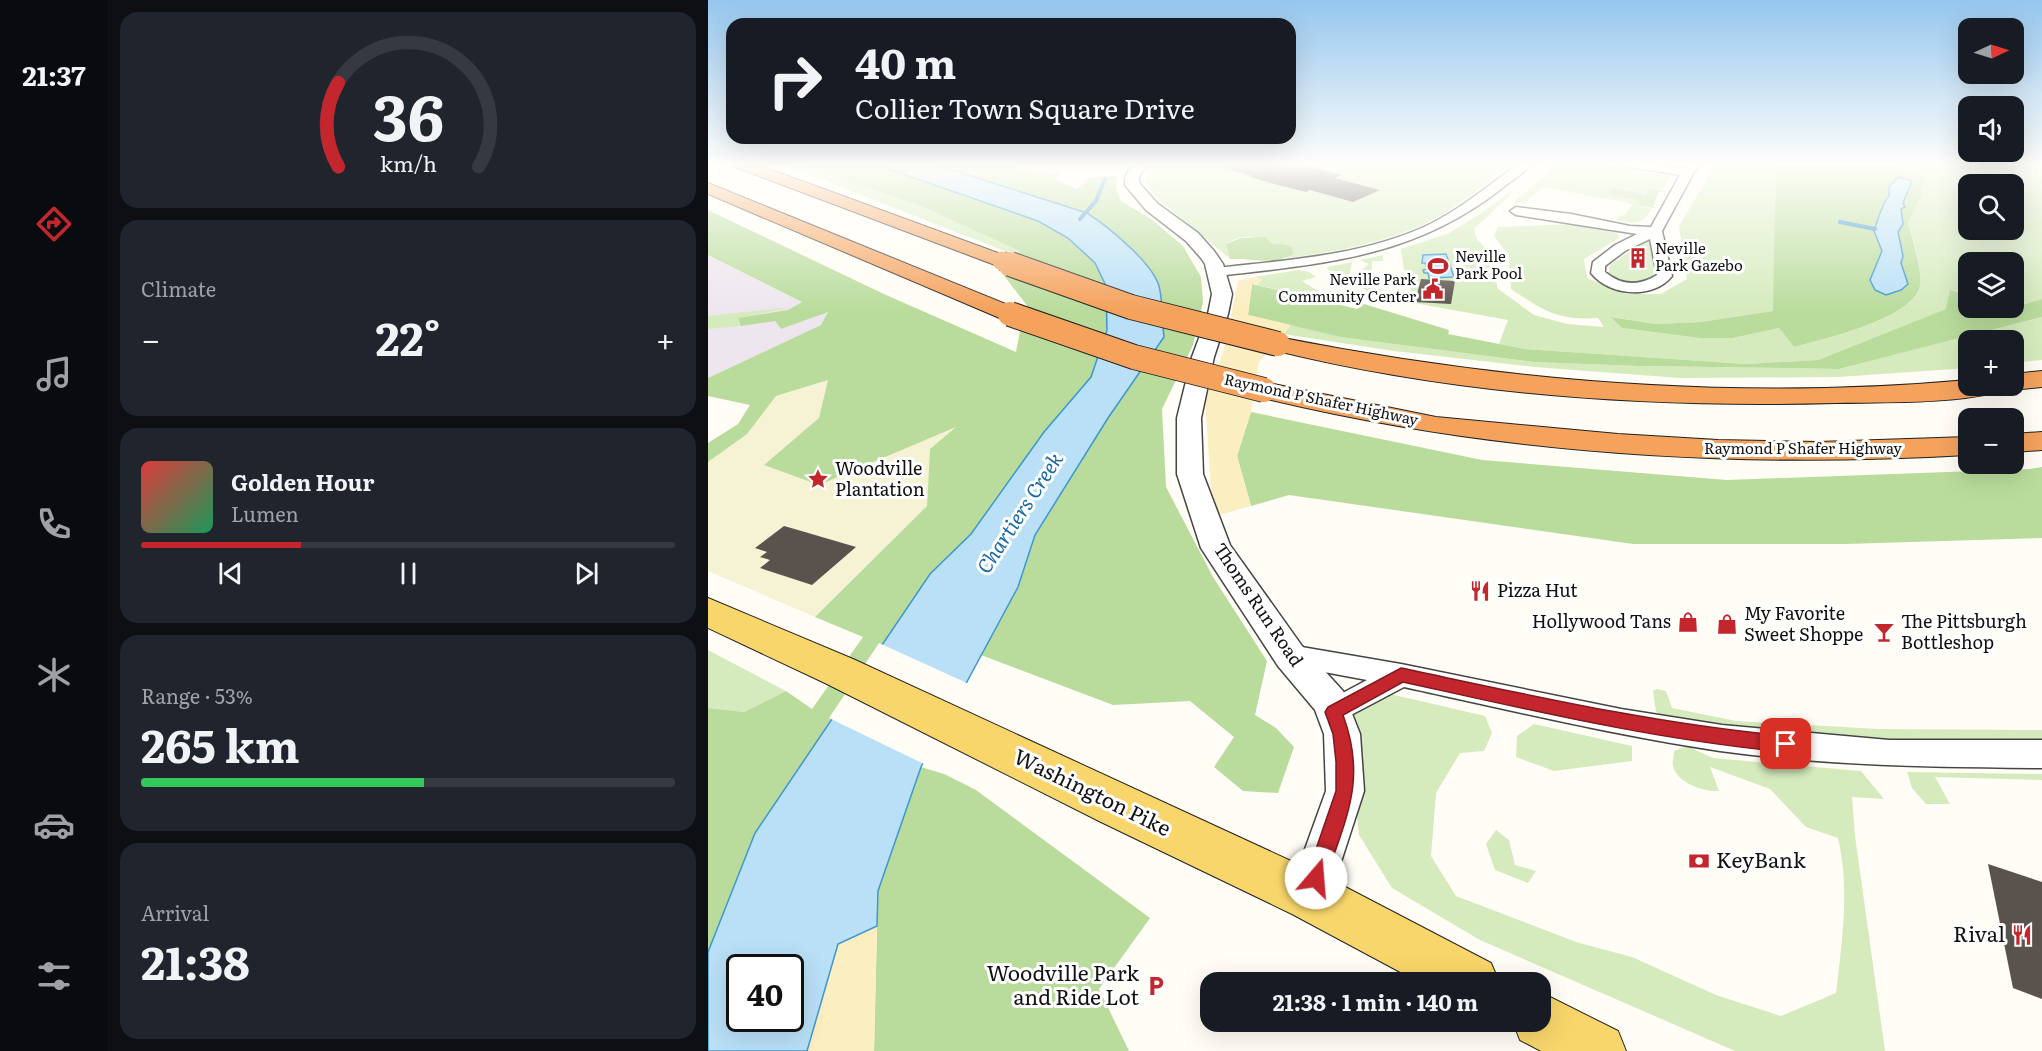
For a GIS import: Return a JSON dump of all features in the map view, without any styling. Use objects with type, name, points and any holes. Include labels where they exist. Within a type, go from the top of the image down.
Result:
[{"type":"highway","name":"Raymond P Shafer Highway","points":[[766,212],[1010,314],[1134,357],[1264,390],[1394,418],[1518,435],[1638,446],[1752,451],[1913,450],[1958,447]]},
{"type":"highway","points":[[870,212],[1131,307],[1278,344],[1380,364],[1485,380],[1600,390],[1705,395],[1795,396],[1958,388]]},
{"type":"highway","points":[[2024,381],[2042,379]]},
{"type":"highway","points":[[2024,442],[2042,441]]},
{"type":"main road","name":"Washington Pike","points":[[708,612],[968,732],[1117,806],[1310,897],[1453,972]]},
{"type":"main road","points":[[1551,1026],[1598,1051]]},
{"type":"street","name":"Thoms Run Road","points":[[1161,212],[1192,237],[1208,255],[1222,294],[1218,314],[1203,357],[1189,418],[1190,474],[1216,548],[1290,656],[1330,702],[1342,734],[1345,791],[1310,897]]},
{"type":"street","points":[[1216,272],[1322,259],[1377,247],[1415,235],[1460,212]]},
{"type":"street","points":[[1524,212],[1571,218],[1630,230],[1655,231]]},
{"type":"street","points":[[1655,231],[1665,276],[1655,284],[1640,289],[1621,286],[1605,280],[1598,273],[1598,265],[1620,248],[1655,231],[1666,212]]},
{"type":"street","points":[[1290,656],[1401,675],[1621,722],[1722,738],[1889,753],[2042,754]]},
{"type":"street","points":[[1334,712],[1401,675]]},
{"type":"shaded area","points":[[708,255],[802,302],[775,321],[781,329],[828,311],[822,325],[708,378]]},
{"type":"shaded area","name":"Woodville Plantation","points":[[828,380],[820,418],[958,425],[930,450],[927,506],[815,617],[708,571],[708,452],[776,396]]},
{"type":"green space","points":[[708,212],[712,212],[886,295],[1016,352],[1020,331],[1029,308],[1001,272],[1020,251],[934,212],[1012,212],[1038,221],[1068,238],[1095,263],[1106,286],[1107,330],[1091,377],[1044,432],[971,534],[930,574],[755,833],[708,952],[708,708],[744,712],[786,691],[812,709],[863,637],[815,617],[927,506],[930,449],[956,427],[819,485],[764,465],[819,418],[828,380],[776,396],[747,434],[708,462],[708,443],[738,424],[750,405],[708,396],[708,378],[821,325],[828,312],[781,329],[775,321],[741,326],[738,318],[788,310],[802,302],[708,255]]},
{"type":"green space","points":[[905,212],[934,212],[1021,251],[1015,255]]},
{"type":"green space","points":[[1084,212],[1139,212],[1183,246],[1201,277],[1203,302],[1193,345],[1162,409],[1166,487],[1213,577],[1267,661],[1255,715],[1276,728],[1294,747],[1278,793],[1243,791],[1214,767],[1234,737],[1190,701],[1113,705],[981,655],[1018,587],[1035,535],[1108,418],[1164,337],[1087,213]]},
{"type":"green space","points":[[1174,212],[1446,212],[1406,232],[1372,242],[1285,258],[1294,254],[1261,238],[1244,237],[1226,244],[1230,259]]},
{"type":"green space","points":[[1483,212],[1492,212],[1474,229],[1477,239],[1495,258],[1497,288],[1534,315],[1567,324],[1604,327],[1598,318],[1572,318],[1551,312],[1511,289],[1509,256],[1494,236],[1498,227],[1576,224],[1617,233],[1619,238],[1584,259],[1587,278],[1625,294],[1661,294],[1687,279],[1679,226],[1687,212],[1775,212],[1774,311],[1701,322],[1655,324],[1612,317],[1622,328],[1699,338],[1733,338],[1779,328],[1794,347],[1866,326],[1885,318],[1914,298],[1921,279],[1908,223],[1913,212],[1958,212],[1958,240],[2024,240],[2024,212],[2042,212],[2042,299],[2024,304],[2024,252],[1958,252],[1958,292],[1951,290],[1947,309],[1818,360],[1746,364],[1525,349],[1499,344],[1508,320],[1409,302],[1412,277],[1404,270],[1401,249],[1449,233]]},
{"type":"green space","points":[[1627,212],[1649,212],[1645,218],[1637,222],[1617,220],[1619,216]]},
{"type":"green space","points":[[1775,212],[1913,212],[1908,223],[1917,254],[1921,280],[1914,298],[1885,318],[1845,333],[1794,347],[1779,328],[1733,338],[1699,338],[1622,328],[1611,317],[1655,324],[1701,322],[1773,311]]},
{"type":"green space","points":[[1264,237],[1272,243],[1291,246],[1294,254],[1270,261],[1230,259],[1226,244],[1241,238]]},
{"type":"green space","points":[[1647,239],[1652,241],[1654,273],[1652,278],[1629,282],[1609,274],[1609,266]]},
{"type":"green space","points":[[1383,255],[1383,261],[1372,261],[1372,286],[1382,290],[1379,295],[1358,295],[1367,291],[1348,280],[1335,281],[1327,267],[1352,262],[1349,278],[1355,281],[1363,279],[1358,273],[1369,264],[1360,260]]},
{"type":"green space","points":[[1298,270],[1309,272],[1316,277],[1302,281],[1339,304],[1357,309],[1257,285],[1262,279],[1254,277]]},
{"type":"green space","points":[[1252,284],[1357,309],[1364,304],[1449,330],[1448,334],[1525,349],[1746,364],[1818,360],[1946,309],[1950,290],[1958,292],[1958,318],[2024,318],[2024,304],[2042,299],[2042,317],[1991,330],[1958,330],[1958,339],[1839,369],[1533,362],[1340,337],[1248,315]]},
{"type":"green space","points":[[793,307],[738,318],[741,326],[708,329],[708,316]]},
{"type":"green space","points":[[2042,317],[2042,360],[2024,362],[2024,330],[1991,330]]},
{"type":"green space","points":[[1291,325],[1340,337],[1533,362],[1839,369],[1958,339],[1958,369],[1838,377],[1680,378],[1534,367],[1394,351],[1283,334]]},
{"type":"green space","points":[[1251,412],[1482,460],[1727,480],[1958,472],[1958,474],[2024,474],[2024,469],[2042,467],[2042,538],[1846,544],[1633,544],[1289,495],[1251,506],[1237,456]]},
{"type":"green space","points":[[708,650],[786,691],[744,712],[708,708]]},
{"type":"green space","points":[[1657,689],[1666,691],[1672,708],[1736,721],[1878,729],[2042,730],[2042,744],[1803,738],[1668,721],[1656,712],[1653,691]]},
{"type":"green space","points":[[1390,694],[1485,716],[1492,733],[1484,751],[1460,753],[1436,793],[1431,856],[1456,896],[1576,942],[1632,957],[1716,995],[1781,1016],[1836,993],[1844,896],[1842,857],[1838,838],[1806,827],[1770,789],[1710,767],[1719,791],[1706,790],[1685,782],[1676,772],[1673,764],[1674,751],[1687,746],[1713,758],[1861,771],[1884,799],[1852,797],[1855,836],[1885,1051],[1735,1051],[1480,940],[1392,888],[1359,835],[1353,782],[1354,715]]},
{"type":"green space","points":[[1534,724],[1632,746],[1632,761],[1554,771],[1516,757],[1517,736]]},
{"type":"green space","points":[[921,767],[944,774],[976,790],[1150,918],[1099,989],[1129,1051],[874,1051],[878,891]]},
{"type":"green space","points":[[1907,772],[2042,774],[2042,780],[1935,777],[1950,804],[1926,804],[1912,788]]},
{"type":"green space","points":[[1496,830],[1509,840],[1515,865],[1536,871],[1528,883],[1495,870],[1486,844]]},
{"type":"sand","points":[[1254,277],[1263,279],[1257,285],[1252,284],[1248,315],[1291,325],[1259,362],[1251,412],[1237,456],[1251,506],[1219,515],[1211,489],[1205,400],[1224,350],[1238,281]]},
{"type":"sand","points":[[877,926],[874,1051],[807,1051],[838,943]]},
{"type":"water","name":"Chartiers Creek","points":[[1012,212],[1084,212],[1128,245],[1148,266],[1159,286],[1164,337],[1108,418],[1035,535],[1018,587],[921,767],[878,891],[877,926],[838,944],[807,1051],[708,1051],[708,952],[755,833],[930,574],[971,534],[1044,432],[1091,377],[1107,330],[1106,286],[1095,263],[1068,238],[1038,221]]},
{"type":"water","points":[[1880,212],[1901,212],[1903,224],[1898,232],[1903,256],[1901,263],[1908,284],[1901,290],[1886,295],[1875,290],[1870,280],[1882,251],[1874,231]]},
{"type":"water","name":"Neville Park Pool","points":[[1446,254],[1454,277],[1429,278],[1428,273],[1424,273],[1423,270],[1427,269],[1425,263],[1422,263],[1423,255]]},
{"type":"pier","points":[[879,643],[969,684],[926,765],[829,718]]},
{"type":"building","name":"Neville Park Community Center","points":[[1421,279],[1455,281],[1451,304],[1415,302]]},
{"type":"building","name":"Woodville Plantation","points":[[784,526],[856,547],[812,585],[760,568],[770,560],[760,557],[767,552],[755,548]]},
{"type":"building","name":"Rival","points":[[1988,864],[2042,882],[2042,999],[2013,988]]},
{"type":"waterway","points":[[1080,219],[1086,212]]},
{"type":"waterway","points":[[1840,222],[1875,229]]},
{"type":"place","name":"Neville Park Gazebo","points":[[1638,258]]},
{"type":"place","name":"Neville Park Pool","points":[[1438,266]]},
{"type":"place","name":"Neville Park Community Center","points":[[1433,289]]},
{"type":"place","name":"Woodville Plantation","points":[[818,479]]},
{"type":"place","name":"Pizza Hut","points":[[1480,591]]},
{"type":"place","name":"Hollywood Tans","points":[[1688,622]]},
{"type":"place","name":"My Favorite Sweet Shoppe","points":[[1727,624]]},
{"type":"place","name":"The Pittsburgh Bottleshop","points":[[1884,632]]},
{"type":"place","name":"KeyBank","points":[[1699,861]]},
{"type":"place","name":"Rival","points":[[2022,935]]},
{"type":"place","name":"Woodville Park and Ride Lot","points":[[1156,986]]},
{"type":"route","points":[[1316,878],[1345,791],[1342,734],[1334,712],[1401,675],[1621,722],[1722,738],[1786,744]]}]
